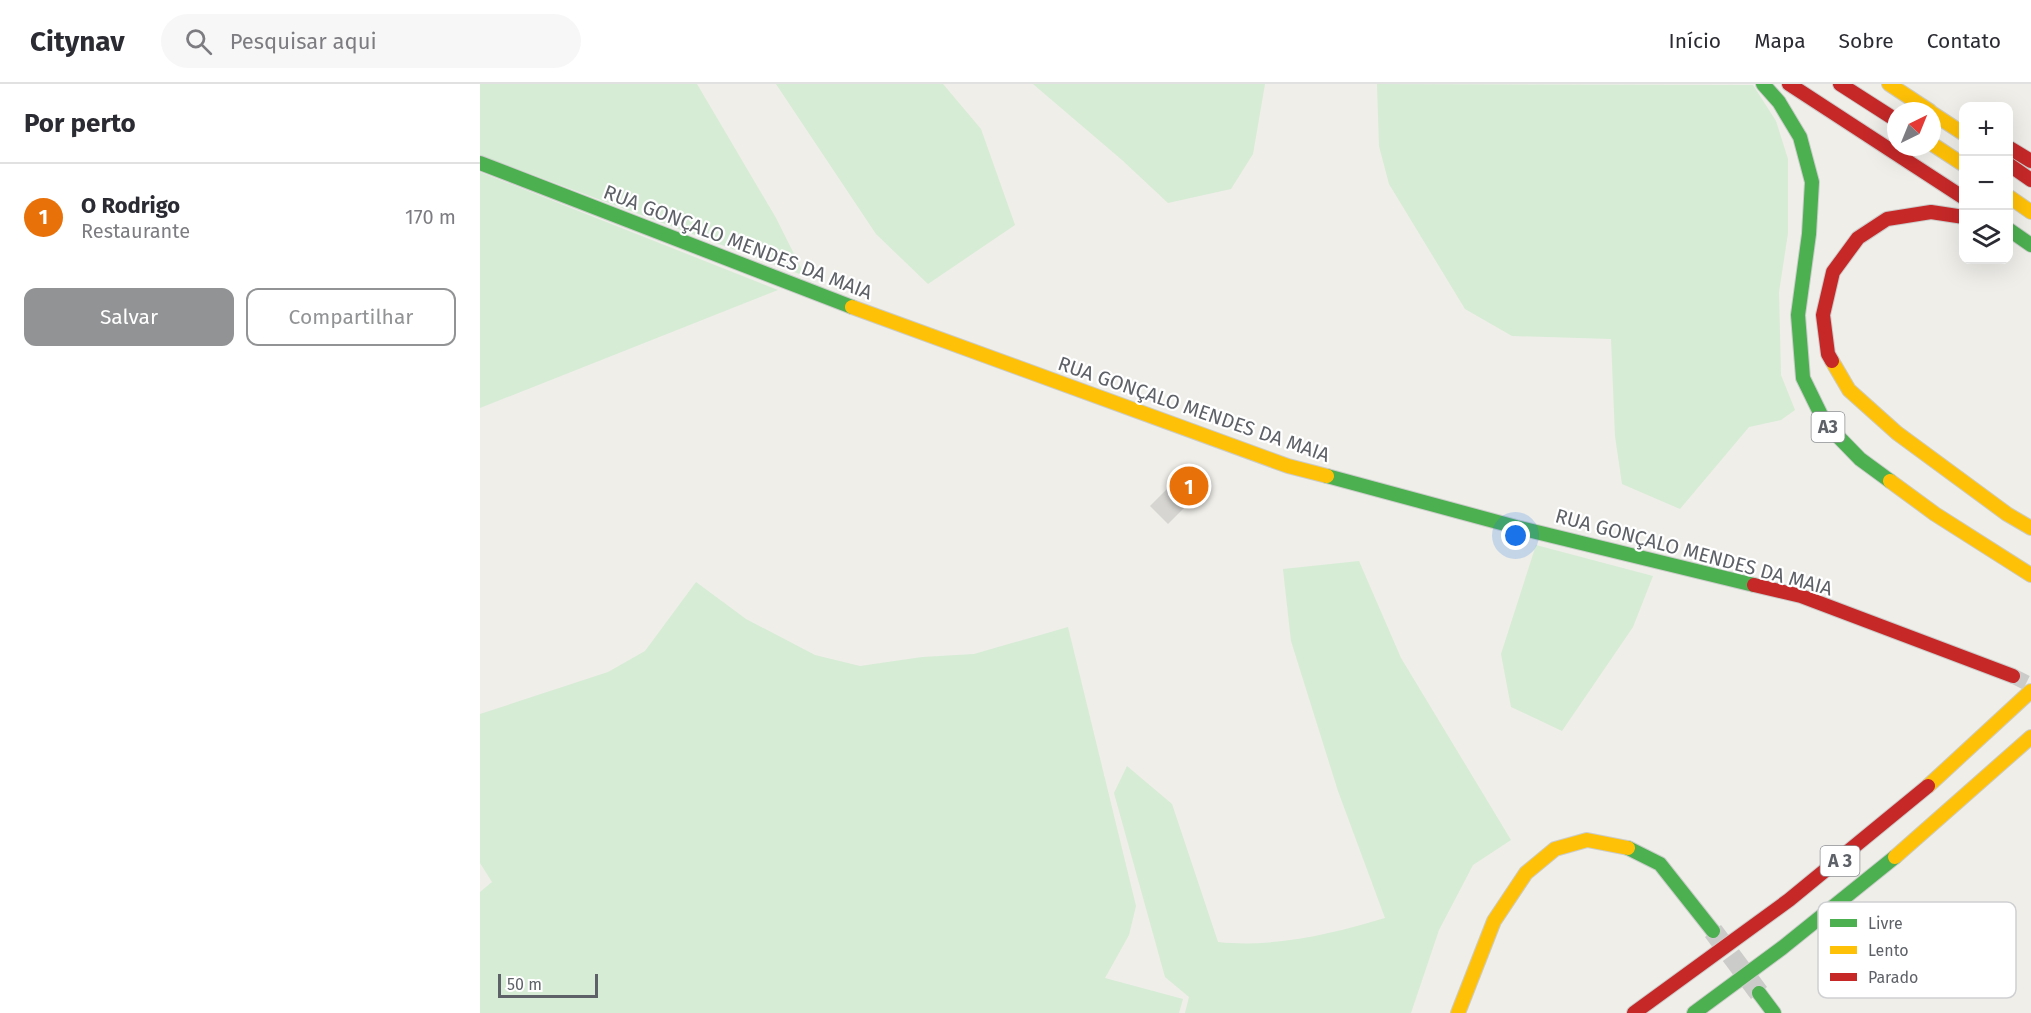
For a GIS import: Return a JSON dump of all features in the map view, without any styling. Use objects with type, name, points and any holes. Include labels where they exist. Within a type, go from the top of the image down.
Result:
[{"type":"main road","name":"A3","points":[[1763,84],[1779,102],[1800,137],[1812,183],[1809,234],[1798,315],[1803,378],[1825,423],[1860,459],[1935,513],[2031,575]]},
{"type":"main road","points":[[1789,84],[1959,195]]},
{"type":"main road","points":[[1840,84],[1887,114]]},
{"type":"main road","points":[[1889,84],[1916,102]]},
{"type":"main road","points":[[1941,118],[1959,131]]},
{"type":"main road","points":[[1948,123],[1959,126]]},
{"type":"main road","points":[[1941,150],[1959,162]]},
{"type":"main road","points":[[2013,150],[2031,161]]},
{"type":"main road","name":"RUA GONÇALO MENDES DA MAIA","points":[[480,163],[848,306],[1288,466],[1516,527],[1801,596],[2013,676]]},
{"type":"main road","points":[[2013,167],[2031,180]]},
{"type":"main road","points":[[2013,199],[2031,212]]},
{"type":"main road","points":[[1959,216],[1931,212],[1887,219],[1858,238],[1833,272],[1823,315],[1828,354],[1849,390],[1897,433],[2007,514],[2031,528]]},
{"type":"main road","points":[[2013,232],[2031,245]]},
{"type":"main road","points":[[2013,241],[2031,250]]},
{"type":"main road","name":"A 3","points":[[1634,1013],[1718,955],[1817,879],[1941,774],[2031,691]]},
{"type":"main road","name":"A 3","points":[[1841,902],[1956,805],[2031,737]]},
{"type":"main road","points":[[1458,1013],[1494,921],[1526,873],[1555,849],[1587,840],[1624,846],[1660,864],[1713,931]]},
{"type":"main road","name":"A 3","points":[[1694,1013],[1818,920]]},
{"type":"main road","points":[[1759,993],[1774,1013]]},
{"type":"green space","points":[[480,84],[697,84],[776,218],[805,276],[480,155]]},
{"type":"green space","points":[[776,84],[943,84],[981,129],[1015,225],[928,284],[876,234]]},
{"type":"green space","points":[[1033,84],[1265,84],[1253,154],[1231,189],[1168,203],[1122,160]]},
{"type":"green space","points":[[1377,84],[1753,85],[1776,121],[1788,159],[1788,233],[1779,292],[1781,375],[1795,410],[1781,420],[1749,427],[1680,509],[1622,484],[1615,436],[1611,339],[1512,336],[1465,309],[1389,184],[1379,146]]},
{"type":"green space","points":[[480,172],[778,290],[480,408]]},
{"type":"green space","points":[[1536,545],[1653,576],[1633,627],[1562,731],[1511,707],[1501,654]]},
{"type":"green space","points":[[1359,561],[1401,658],[1511,840],[1473,865],[1439,930],[1411,1013],[1185,1013],[1189,997],[1165,977],[1114,793],[1127,766],[1172,804],[1218,942],[1260,943],[1302,938],[1385,918],[1338,791],[1291,641],[1283,569]]},
{"type":"green space","points":[[696,582],[746,619],[815,655],[860,666],[922,657],[974,654],[1068,627],[1136,906],[1129,935],[1105,978],[1183,999],[1179,1013],[480,1013],[480,892],[492,882],[480,863],[480,714],[608,672],[645,651]]},
{"type":"building","points":[[1177,479],[1195,497],[1168,524],[1150,506]]},
{"type":"tunnel","points":[[2013,676],[2031,685]]},
{"type":"tunnel","points":[[1713,931],[1759,993]]},
{"type":"traffic: fast","points":[[1763,84],[1779,102],[1800,137],[1812,182],[1809,234],[1798,315],[1803,378],[1825,423],[1860,459],[1890,481]]},
{"type":"traffic: fast","points":[[480,163],[852,307]]},
{"type":"traffic: fast","points":[[2013,232],[2031,245]]},
{"type":"traffic: fast","points":[[1327,476],[1516,527],[1754,585]]},
{"type":"traffic: fast","points":[[1628,848],[1660,864],[1713,931]]},
{"type":"traffic: fast","points":[[1839,902],[1895,857]]},
{"type":"traffic: fast","points":[[1694,1013],[1818,919]]},
{"type":"traffic: fast","points":[[1759,993],[1774,1013]]},
{"type":"traffic: slow","points":[[1889,84],[1916,102]]},
{"type":"traffic: slow","points":[[1941,119],[1959,131]]},
{"type":"traffic: slow","points":[[1941,150],[1959,162]]},
{"type":"traffic: slow","points":[[2013,199],[2031,212]]},
{"type":"traffic: slow","points":[[852,307],[1288,466],[1327,476]]},
{"type":"traffic: slow","points":[[1832,361],[1849,390],[1897,433],[2007,514],[2031,528]]},
{"type":"traffic: slow","points":[[1890,481],[1935,514],[2031,575]]},
{"type":"traffic: slow","points":[[1928,786],[2031,691]]},
{"type":"traffic: slow","points":[[1895,857],[2031,737]]},
{"type":"traffic: slow","points":[[1458,1013],[1494,921],[1526,873],[1555,849],[1587,840],[1628,848]]},
{"type":"traffic: jam","points":[[1789,84],[1959,195]]},
{"type":"traffic: jam","points":[[1840,84],[1887,114]]},
{"type":"traffic: jam","points":[[2013,150],[2031,161]]},
{"type":"traffic: jam","points":[[2013,167],[2031,180]]},
{"type":"traffic: jam","points":[[1832,361],[1828,354],[1823,315],[1833,272],[1858,238],[1887,219],[1931,212],[1959,216]]},
{"type":"traffic: jam","points":[[1754,585],[1801,596],[2013,676]]},
{"type":"traffic: jam","points":[[1634,1013],[1789,900],[1928,786]]},
{"type":"place","name":"O Rodrigo","points":[[1189,486]]}]
